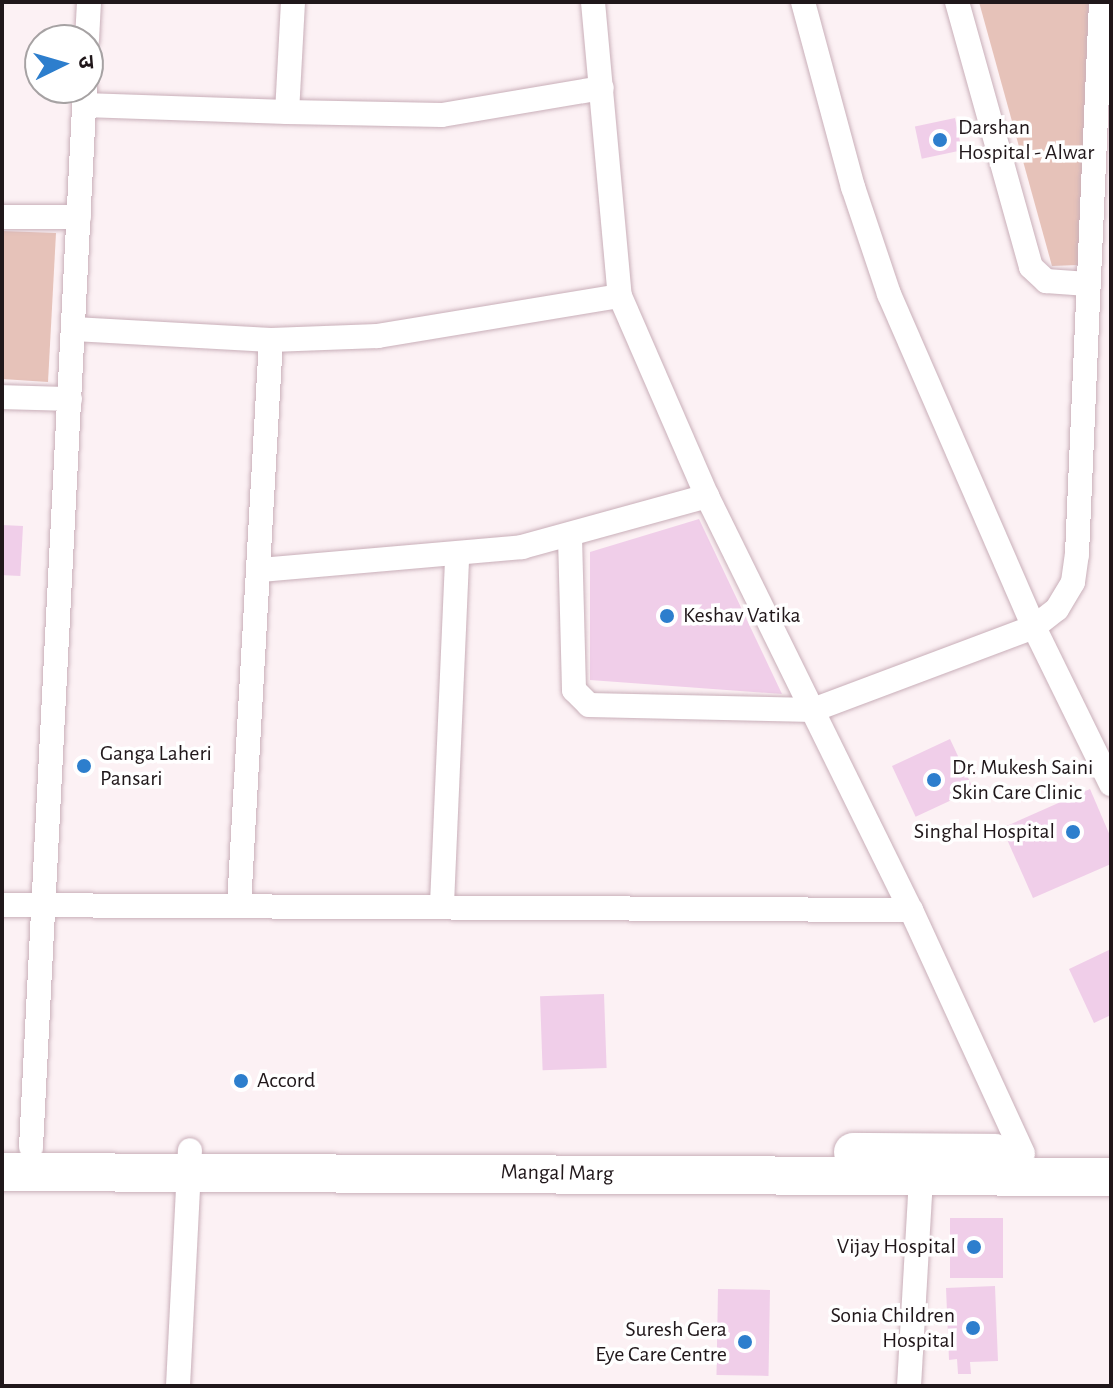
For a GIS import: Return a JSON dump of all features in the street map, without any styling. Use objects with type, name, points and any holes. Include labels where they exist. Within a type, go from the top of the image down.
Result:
[{"type":"main road","name":"Mangal Marg","points":[[16,1147],[190,1161],[921,1179],[1111,1177]]},
{"type":"main road","name":"Mangal Marg","points":[[2,1172],[190,1161],[1111,1153]]},
{"type":"street","points":[[88,24],[89,2]]},
{"type":"street","points":[[287,112],[293,2]]},
{"type":"street","points":[[593,2],[620,296],[707,496],[911,910],[1023,1153]]},
{"type":"street","points":[[803,2],[849,174],[889,294],[1034,627],[1111,784]]},
{"type":"street","points":[[957,2],[1031,267],[1046,281],[1088,284]]},
{"type":"street","points":[[570,537],[574,690],[579,700],[599,705],[813,710],[1034,627],[1057,609],[1073,582],[1101,2]]},
{"type":"street","points":[[104,98],[287,112],[442,115],[602,88]]},
{"type":"street","points":[[16,1147],[42,906],[85,104]]},
{"type":"street","points":[[2,217],[79,217]]},
{"type":"street","points":[[74,329],[271,340],[411,333],[620,296]]},
{"type":"street","points":[[239,905],[261,570],[271,340]]},
{"type":"street","points":[[2,397],[70,399]]},
{"type":"street","points":[[261,570],[457,556],[570,537],[707,496]]},
{"type":"street","points":[[442,904],[457,556]]},
{"type":"street","points":[[2,905],[442,904],[911,910]]},
{"type":"street","points":[[178,1386],[190,1161]]},
{"type":"street","points":[[909,1386],[921,1179]]},
{"type":"shaded area","points":[[979,2],[1089,2],[1078,265],[1052,266]]},
{"type":"shaded area","points":[[2,231],[56,233],[48,382],[2,379]]},
{"type":"building","points":[[955,118],[962,150],[922,159],[915,127]]},
{"type":"building","name":"Keshav Vatika","points":[[699,519],[782,694],[590,680],[590,552]]},
{"type":"building","points":[[2,525],[23,526],[20,576],[2,575]]},
{"type":"building","points":[[950,739],[974,790],[916,817],[892,766]]},
{"type":"building","points":[[1090,789],[1111,838],[1111,864],[1033,898],[1002,828]]},
{"type":"building","points":[[1111,949],[1111,1015],[1094,1023],[1069,969]]},
{"type":"building","points":[[604,994],[607,1068],[543,1070],[540,996]]},
{"type":"building","points":[[950,1218],[1003,1218],[1003,1278],[950,1278]]},
{"type":"building","points":[[995,1286],[998,1361],[970,1362],[971,1374],[958,1374],[957,1359],[949,1360],[946,1288]]},
{"type":"building","points":[[718,1289],[770,1290],[768,1376],[716,1375]]},
{"type":"place","name":"Darshan Hospital - Alwar","points":[[940,140]]},
{"type":"place","name":"Keshav Vatika","points":[[667,616]]},
{"type":"place","name":"Ganga Laheri Pansari","points":[[84,766]]},
{"type":"place","name":"Dr. Mukesh Saini Skin Care Clinic","points":[[934,780]]},
{"type":"place","name":"Singhal Hospital","points":[[1073,832]]},
{"type":"place","name":"Accord","points":[[241,1081]]},
{"type":"place","name":"Vijay Hospital","points":[[974,1247]]},
{"type":"place","name":"Sonia Children Hospital","points":[[973,1328]]},
{"type":"place","name":"Suresh Gera Eye Care Centre","points":[[745,1342]]}]
